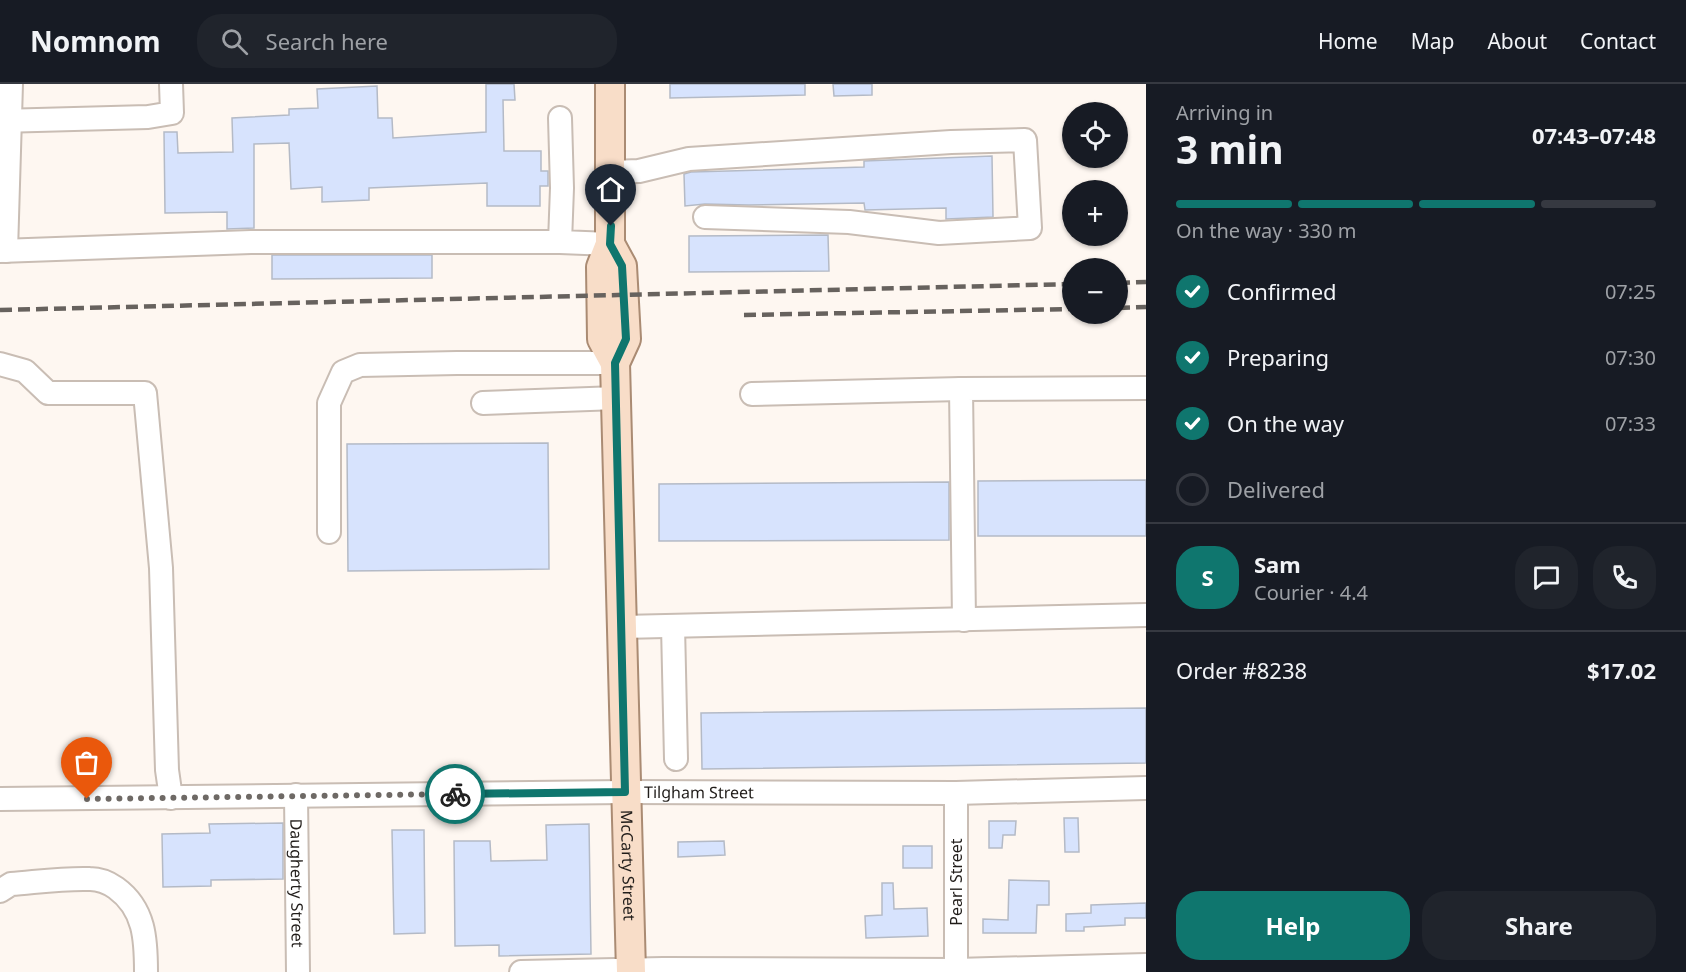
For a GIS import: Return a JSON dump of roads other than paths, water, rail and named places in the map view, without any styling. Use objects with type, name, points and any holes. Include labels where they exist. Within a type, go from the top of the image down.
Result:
[{"type":"main road","name":"McCarty Street","points":[[610,84],[610,244],[622,266],[626,339],[615,363],[631,971]]},
{"type":"street","points":[[11,84],[5,121],[3,250],[251,242],[610,244]]},
{"type":"street","points":[[5,121],[148,117],[172,113],[171,84]]},
{"type":"street","points":[[560,118],[562,188],[560,242]]},
{"type":"street","points":[[611,172],[639,171],[689,159],[951,142],[1025,141],[1030,228],[939,233],[849,222],[705,217]]},
{"type":"street","points":[[329,532],[329,403],[343,372],[360,365],[615,363]]},
{"type":"street","points":[[0,364],[25,371],[48,393],[145,393],[161,568],[166,770],[171,798]]},
{"type":"street","points":[[752,394],[962,389],[1146,388]]},
{"type":"street","points":[[962,389],[964,620]]},
{"type":"street","points":[[483,403],[616,398]]},
{"type":"street","points":[[622,627],[1146,615]]},
{"type":"street","points":[[672,627],[676,759]]},
{"type":"street","name":"Tilgham Street","points":[[0,799],[625,792],[956,793],[1146,788]]},
{"type":"street","name":"Pearl Street","points":[[956,793],[956,971]]},
{"type":"street","name":"Daugherty Street","points":[[296,795],[298,972]]},
{"type":"street","points":[[0,891],[11,884],[23,883],[92,878],[109,883],[133,903],[139,915],[144,930],[146,972]]},
{"type":"street","points":[[521,972],[956,971],[1146,965]]},
{"type":"railway","points":[[1128,283],[1146,282]]},
{"type":"railway","points":[[0,310],[1062,284]]},
{"type":"railway","points":[[1128,308],[1146,307]]},
{"type":"railway","points":[[744,315],[1062,309]]}]
